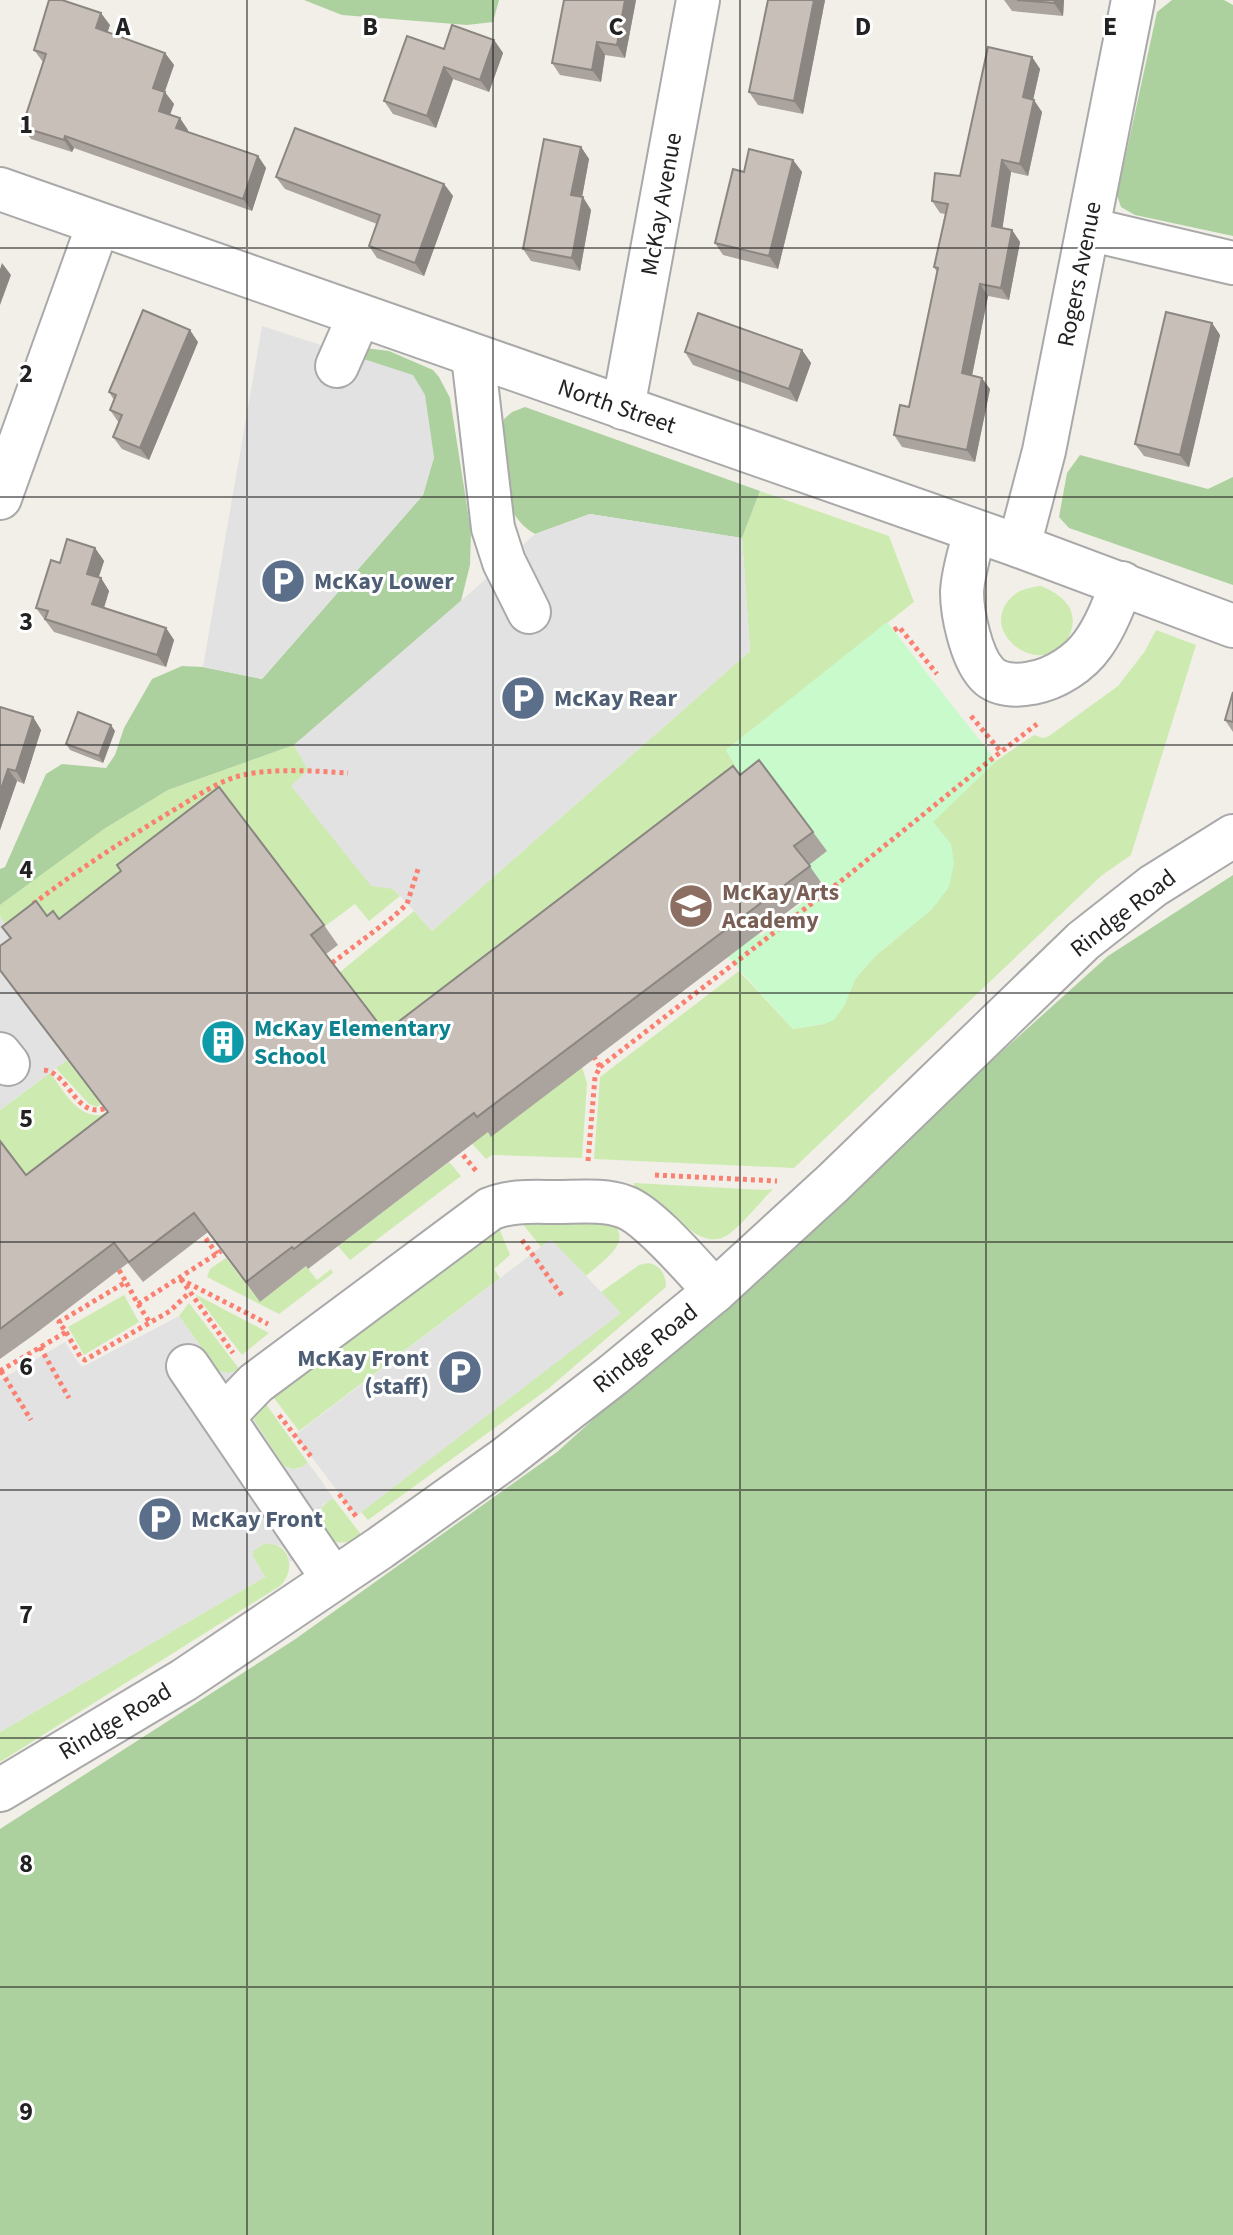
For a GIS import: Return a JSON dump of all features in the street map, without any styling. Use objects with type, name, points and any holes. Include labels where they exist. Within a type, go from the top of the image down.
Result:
[{"type":"street","name":"McKay Avenue","points":[[623,408],[698,0]]},
{"type":"street","name":"Rogers Avenue","points":[[1019,546],[1044,451],[1133,0]]},
{"type":"street","name":"North Street","points":[[0,189],[1019,546],[1233,626]]},
{"type":"street","points":[[0,498],[98,225]]},
{"type":"street","points":[[1088,229],[1233,263]]},
{"type":"street","points":[[337,366],[359,316]]},
{"type":"street","points":[[473,356],[493,528],[504,562],[529,612]]},
{"type":"street","points":[[975,532],[962,588],[965,620],[986,673],[1002,683],[1038,682],[1075,663],[1102,630],[1122,583]]},
{"type":"street","name":"Rindge Road","points":[[0,1790],[184,1680],[380,1548],[506,1458],[715,1291],[929,1093],[1083,941],[1153,886],[1233,836]]},
{"type":"street","points":[[223,1417],[252,1386],[500,1204],[586,1202],[628,1208],[650,1224],[715,1291]]},
{"type":"street","points":[[188,1366],[333,1579]]},
{"type":"path","points":[[586,1202],[595,1077],[600,1067],[1039,723]]},
{"type":"path","points":[[30,906],[107,850],[234,777],[308,770],[348,773]]},
{"type":"path","points":[[332,963],[407,904],[419,866]]},
{"type":"path","points":[[589,1050],[600,1067]]},
{"type":"path","points":[[4,1059],[53,1071],[91,1110],[98,1111],[119,1100]]},
{"type":"path","points":[[454,1144],[479,1175]]},
{"type":"path","points":[[138,1304],[219,1252],[199,1230]]},
{"type":"path","points":[[516,1231],[563,1297]]},
{"type":"path","points":[[119,1270],[150,1323]]},
{"type":"path","points":[[180,1279],[307,1345]]},
{"type":"path","points":[[180,1279],[240,1363]]},
{"type":"path","points":[[59,1322],[126,1282]]},
{"type":"path","points":[[55,1315],[85,1360],[170,1311],[190,1292]]},
{"type":"path","points":[[31,1420],[0,1371],[66,1332]]},
{"type":"path","points":[[40,1347],[69,1398]]},
{"type":"path","points":[[276,1411],[313,1459]]},
{"type":"path","points":[[339,1494],[365,1529]]},
{"type":"green space","points":[[304,0],[499,0],[493,22],[467,25],[342,15]]},
{"type":"green space","points":[[1172,0],[1224,0],[1233,5],[1233,236],[1135,215],[1121,207],[1117,195],[1157,12]]},
{"type":"green space","points":[[365,348],[389,351],[433,370],[450,398],[471,532],[470,565],[461,601],[294,745],[168,790],[104,829],[0,905],[0,869],[5,867],[46,774],[62,764],[106,768],[152,679],[182,666],[262,679],[423,495],[434,457],[362,358]]},
{"type":"green space","points":[[525,407],[760,491],[742,538],[590,514],[535,534],[513,512],[503,482],[504,419]]},
{"type":"green space","points":[[1080,455],[1208,489],[1233,477],[1233,585],[1069,528],[1059,517],[1067,473]]},
{"type":"green space","points":[[760,491],[889,536],[914,602],[726,750],[747,786],[398,1051],[339,973],[414,911],[432,931],[750,651],[742,538]]},
{"type":"green space","points":[[1041,586],[1065,601],[1073,623],[1066,643],[1058,651],[1034,655],[1013,645],[1002,627],[1001,616],[1013,596]]},
{"type":"green space","points":[[887,622],[996,761],[933,822],[951,844],[954,863],[949,887],[932,909],[875,956],[855,979],[844,1006],[834,1020],[793,1029],[728,957],[759,933],[761,936],[823,886],[747,786],[726,750]]},
{"type":"green space","points":[[1156,630],[1196,645],[1131,855],[1101,876],[794,1168],[594,1159],[600,1077],[739,971],[793,1029],[824,1024],[844,1006],[855,979],[875,956],[932,909],[951,844],[932,822],[996,761],[1034,735],[1049,736],[1118,686],[1145,651]]},
{"type":"green space","points":[[294,745],[308,770],[292,786],[400,896],[369,921],[355,904],[324,927],[131,885],[16,947],[0,916],[0,905],[104,829],[168,790]]},
{"type":"green space","points":[[1233,875],[1233,2235],[0,2235],[0,1829],[294,1640],[557,1452],[1108,956]]},
{"type":"green space","points":[[67,1060],[101,1104],[97,1107],[89,1104],[56,1068]]},
{"type":"green space","points":[[582,1067],[587,1083],[582,1158],[492,1155],[486,1159],[451,1121]]},
{"type":"green space","points":[[50,1073],[78,1108],[93,1115],[102,1115],[157,1077],[39,1195],[0,1142],[0,1110]]},
{"type":"green space","points":[[449,1162],[461,1176],[350,1260],[338,1246]]},
{"type":"green space","points":[[634,1183],[773,1189],[729,1234],[710,1239],[692,1231],[658,1201],[634,1187]]},
{"type":"green space","points":[[518,1218],[612,1223],[618,1230],[619,1238],[606,1259],[586,1276],[551,1240],[541,1247]]},
{"type":"green space","points":[[497,1223],[510,1255],[494,1269],[500,1278],[299,1431],[271,1394]]},
{"type":"green space","points":[[226,1258],[260,1302],[306,1266],[317,1280],[331,1269],[333,1273],[279,1314],[207,1277],[210,1269]]},
{"type":"green space","points":[[648,1263],[662,1271],[666,1287],[548,1389],[368,1520],[361,1512],[620,1313],[601,1292],[639,1265]]},
{"type":"green space","points":[[195,1294],[269,1333],[242,1355]]},
{"type":"green space","points":[[124,1295],[139,1322],[84,1355],[68,1327]]},
{"type":"green space","points":[[189,1303],[240,1370],[228,1373],[218,1371],[179,1316]]},
{"type":"green space","points":[[263,1400],[308,1463],[302,1467],[284,1466],[254,1420],[255,1410]]},
{"type":"green space","points":[[333,1498],[363,1537],[339,1542],[326,1534],[320,1513]]},
{"type":"green space","points":[[265,1543],[280,1547],[288,1558],[288,1572],[280,1586],[0,1762],[0,1732],[265,1577],[253,1557],[253,1551]]},
{"type":"shaded area","name":"McKay Lower","points":[[262,326],[413,375],[425,395],[434,457],[423,495],[262,679],[203,667]]},
{"type":"shaded area","name":"McKay Rear","points":[[590,514],[742,538],[750,651],[432,931],[394,889],[371,886],[291,786],[308,770],[294,745],[535,534]]},
{"type":"shaded area","points":[[0,916],[67,1060],[0,1110]]},
{"type":"shaded area","name":"McKay Front (staff)","points":[[551,1239],[621,1313],[356,1516],[295,1435]]},
{"type":"shaded area","name":"McKay Front","points":[[179,1316],[218,1371],[228,1373],[240,1370],[255,1410],[254,1420],[283,1466],[298,1469],[308,1463],[321,1480],[333,1498],[324,1504],[319,1513],[329,1537],[290,1562],[281,1546],[264,1543],[253,1551],[253,1557],[265,1577],[0,1732],[0,1380],[65,1342],[78,1362],[86,1365]]},
{"type":"building","points":[[49,0],[62,0],[101,13],[96,28],[165,53],[153,88],[165,92],[159,111],[180,118],[176,128],[258,156],[243,199],[65,136],[64,140],[22,127],[46,54],[34,50]]},
{"type":"building","points":[[564,0],[625,0],[617,45],[597,42],[592,70],[552,63]]},
{"type":"building","points":[[768,0],[814,0],[794,101],[749,92]]},
{"type":"building","points":[[1017,0],[1055,0],[1054,3]]},
{"type":"building","points":[[452,25],[494,40],[480,80],[444,67],[427,116],[384,101],[407,36],[444,49]]},
{"type":"building","points":[[988,47],[1032,57],[1023,97],[1034,100],[1020,164],[1002,160],[992,226],[1012,230],[1001,288],[980,284],[962,373],[982,378],[967,450],[894,435],[900,405],[909,407],[938,268],[934,267],[948,204],[932,201],[935,173],[960,176]]},
{"type":"building","points":[[295,128],[444,184],[415,263],[369,246],[380,215],[276,177]]},
{"type":"building","points":[[544,139],[581,147],[571,195],[583,197],[572,258],[523,249]]},
{"type":"building","points":[[749,149],[793,160],[769,256],[715,243],[733,169],[744,172]]},
{"type":"building","points":[[143,310],[190,330],[140,448],[113,437],[122,415],[110,410],[116,395],[109,392]]},
{"type":"building","points":[[1166,312],[1212,323],[1180,455],[1135,444]]},
{"type":"building","points":[[698,313],[802,350],[789,389],[685,352]]},
{"type":"building","points":[[67,539],[95,548],[87,574],[101,578],[92,604],[166,628],[157,655],[45,619],[48,611],[36,608],[51,560],[60,563]]},
{"type":"building","points":[[1233,692],[1233,722],[1225,720]]},
{"type":"building","points":[[0,707],[33,717],[16,771],[8,769],[0,792]]},
{"type":"building","points":[[78,712],[111,725],[99,756],[66,744]]},
{"type":"building","name":"McKay Elementary School","points":[[759,760],[813,832],[794,846],[810,866],[477,1117],[474,1113],[246,1282],[194,1213],[129,1262],[114,1243],[0,1329],[0,1141],[26,1175],[108,1112],[0,970],[0,946],[11,938],[2,927],[36,901],[47,916],[53,911],[59,919],[121,871],[117,865],[219,787],[324,925],[311,935],[385,1032],[733,766],[740,775]]},
{"type":"place","name":"McKay Lower","points":[[283,581]]},
{"type":"place","name":"McKay Rear","points":[[523,698]]},
{"type":"place","name":"McKay Arts Academy","points":[[691,906]]},
{"type":"place","name":"McKay Elementary School","points":[[223,1042]]},
{"type":"place","name":"McKay Front (staff)","points":[[460,1372]]},
{"type":"place","name":"McKay Front","points":[[160,1519]]}]
